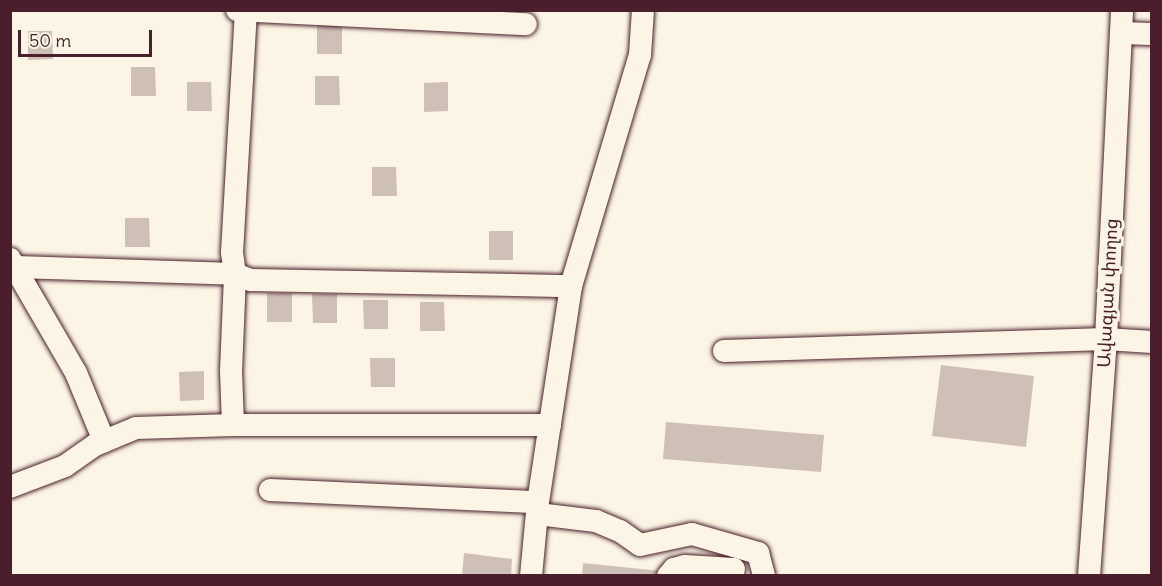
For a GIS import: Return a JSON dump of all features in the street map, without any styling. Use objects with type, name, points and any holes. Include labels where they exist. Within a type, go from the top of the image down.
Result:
[{"type":"street","points":[[237,10],[526,24]]},
{"type":"street","points":[[531,576],[538,508],[571,286],[640,55],[643,10]]},
{"type":"street","points":[[233,425],[231,371],[235,274],[232,253],[246,11]]},
{"type":"street","points":[[1121,22],[1152,34]]},
{"type":"street","name":"Ավագյան փողոց","points":[[1089,576],[1106,339],[1121,22]]},
{"type":"street","points":[[13,263],[235,274],[251,279],[571,286]]},
{"type":"street","points":[[13,263],[76,373],[104,441]]},
{"type":"street","points":[[723,351],[1106,339],[1152,342]]},
{"type":"street","points":[[10,487],[65,466],[104,441],[136,428],[233,425],[550,425]]},
{"type":"street","points":[[270,490],[538,508],[596,521],[620,531],[640,545],[692,534],[758,554],[764,576]]},
{"type":"street","points":[[668,576],[674,569],[685,566],[734,569]]},
{"type":"building","points":[[317,25],[342,25],[342,54],[317,54]]},
{"type":"building","points":[[28,31],[52,31],[53,59],[28,60]]},
{"type":"building","points":[[131,67],[155,67],[156,96],[131,96]]},
{"type":"building","points":[[315,76],[339,76],[340,105],[315,105]]},
{"type":"building","points":[[187,82],[211,82],[212,111],[187,111]]},
{"type":"building","points":[[448,82],[448,111],[424,112],[424,83]]},
{"type":"building","points":[[372,167],[396,167],[397,196],[372,196]]},
{"type":"building","points":[[125,218],[149,218],[150,247],[125,247]]},
{"type":"building","points":[[489,231],[513,231],[513,260],[489,260]]},
{"type":"building","points":[[267,293],[292,293],[292,322],[267,322]]},
{"type":"building","points":[[312,294],[337,294],[337,323],[313,323]]},
{"type":"building","points":[[363,300],[388,300],[388,329],[364,329]]},
{"type":"building","points":[[420,302],[444,302],[445,331],[420,331]]},
{"type":"building","points":[[370,358],[395,358],[395,387],[371,387]]},
{"type":"building","points":[[941,365],[1034,376],[1026,447],[932,436]]},
{"type":"building","points":[[204,371],[204,400],[180,401],[179,372]]},
{"type":"building","points":[[666,422],[824,435],[821,472],[663,459]]},
{"type":"building","points":[[464,553],[512,559],[511,576],[462,576]]},
{"type":"building","points":[[583,563],[661,571],[661,576],[582,576]]}]
